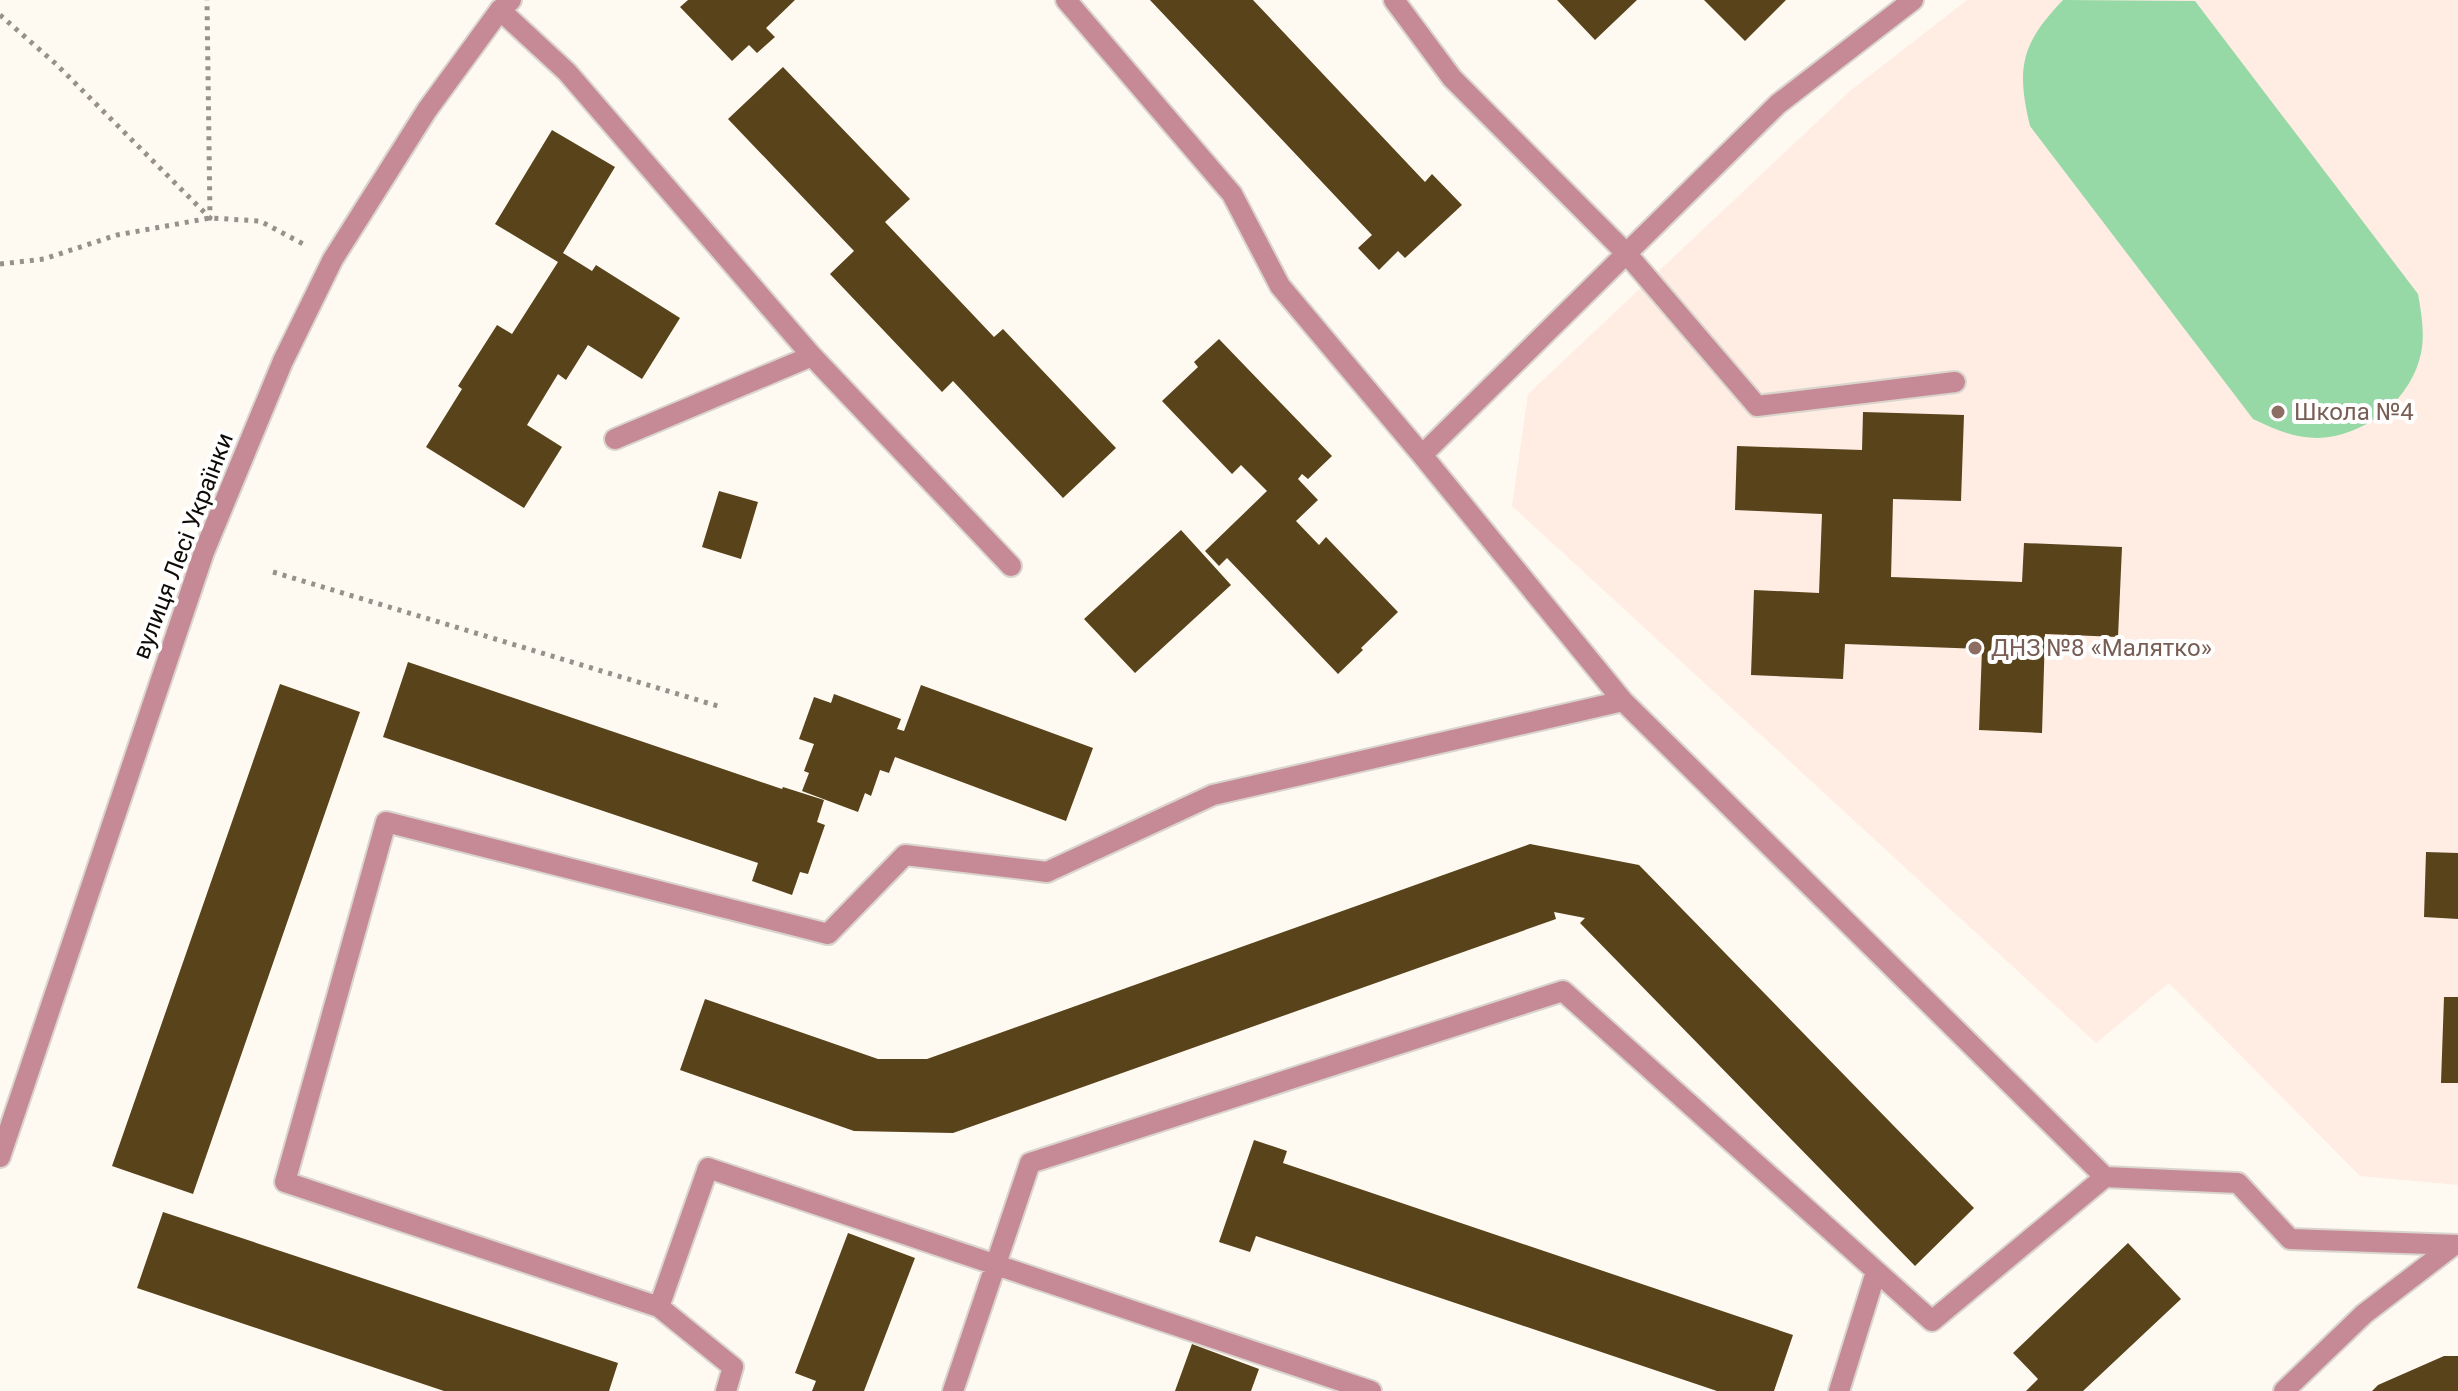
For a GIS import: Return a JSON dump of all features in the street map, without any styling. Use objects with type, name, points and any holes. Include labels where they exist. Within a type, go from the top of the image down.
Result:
[{"type":"street","points":[[1066,0],[1232,194],[1280,286],[1623,701],[2105,1177],[2238,1183],[2290,1239],[2456,1245]]},
{"type":"street","points":[[1394,0],[1452,78],[1626,253],[1757,406],[1955,382]]},
{"type":"street","points":[[1422,455],[1778,104],[1913,0]]},
{"type":"street","points":[[505,5],[567,72],[812,356],[1011,566]]},
{"type":"street","name":"вулиця Лесі Українки","points":[[0,1157],[204,552],[283,361],[333,259],[427,110],[505,5]]},
{"type":"street","points":[[615,439],[812,356]]},
{"type":"street","points":[[726,1391],[733,1367],[659,1307],[285,1182],[386,822],[828,934],[905,855],[1047,872],[1213,795],[1623,701]]},
{"type":"street","points":[[953,1391],[1030,1163],[1563,991],[1932,1321],[2105,1177]]},
{"type":"street","points":[[659,1307],[708,1168],[1362,1390]]},
{"type":"street","points":[[2284,1391],[2364,1314],[2456,1245]]},
{"type":"street","points":[[1839,1391],[1876,1272]]},
{"type":"path","points":[[207,0],[210,218]]},
{"type":"path","points":[[0,15],[56,64],[210,218]]},
{"type":"path","points":[[0,264],[44,259],[117,235],[210,218],[260,221],[333,259]]},
{"type":"path","points":[[273,572],[721,707]]},
{"type":"shaded area","points":[[1967,0],[2458,0],[2458,1185],[2360,1176],[2169,983],[2096,1043],[1512,506],[1528,394],[1850,91]]},
{"type":"green space","points":[[2063,0],[2195,1],[2418,294],[2423,336],[2419,361],[2404,391],[2380,415],[2350,432],[2317,438],[2292,435],[2253,419],[2030,126],[2023,88],[2026,57],[2038,30]]},
{"type":"building","points":[[688,0],[795,0],[766,28],[775,37],[757,53],[749,45],[732,61],[680,7]]},
{"type":"building","points":[[1150,0],[1253,0],[1425,182],[1432,174],[1462,205],[1405,258],[1398,251],[1379,270],[1358,248],[1372,235]]},
{"type":"building","points":[[1557,0],[1637,0],[1595,40]]},
{"type":"building","points":[[1704,0],[1786,0],[1745,41]]},
{"type":"building","points":[[783,67],[910,199],[885,222],[994,337],[1003,329],[1116,448],[1063,498],[953,381],[942,392],[830,274],[854,251],[728,119]]},
{"type":"building","points":[[552,130],[615,167],[563,253],[592,271],[596,265],[680,318],[642,379],[588,345],[566,380],[558,374],[527,425],[562,447],[524,508],[426,447],[462,389],[458,386],[497,325],[512,334],[558,262],[495,224]]},
{"type":"building","points":[[1219,339],[1332,456],[1308,479],[1302,474],[1298,479],[1318,500],[1296,521],[1319,545],[1326,537],[1398,612],[1338,674],[1227,558],[1219,566],[1205,551],[1267,491],[1241,465],[1232,474],[1162,401],[1198,367],[1194,362]]},
{"type":"building","points":[[1863,412],[1964,415],[1961,501],[1893,499],[1891,577],[2022,582],[2024,543],[2122,547],[2118,637],[2045,634],[2042,733],[1979,730],[1982,649],[1845,644],[1843,679],[1751,675],[1754,590],[1819,593],[1822,514],[1735,510],[1737,446],[1862,450]]},
{"type":"building","points":[[719,491],[758,502],[741,559],[702,547]]},
{"type":"building","points":[[1181,530],[1231,585],[1135,673],[1084,619]]},
{"type":"building","points":[[408,662],[782,789],[824,800],[817,822],[825,825],[808,874],[800,872],[792,895],[752,881],[758,863],[383,737]]},
{"type":"building","points":[[280,684],[360,712],[193,1194],[112,1166]]},
{"type":"building","points":[[921,685],[1093,748],[1066,821],[895,757],[889,773],[880,770],[871,796],[865,793],[858,812],[802,791],[809,773],[804,771],[814,744],[799,739],[814,697],[831,703],[834,694],[901,719],[897,729],[904,731]]},
{"type":"building","points":[[1530,844],[1639,865],[1974,1208],[1915,1266],[1580,923],[1585,918],[1554,912],[1556,919],[953,1133],[854,1131],[680,1070],[705,999],[878,1059],[927,1059]]},
{"type":"building","points":[[2426,852],[2458,853],[2458,919],[2424,917]]},
{"type":"building","points":[[2444,997],[2458,997],[2458,1083],[2441,1083]]},
{"type":"building","points":[[1254,1140],[1287,1151],[1283,1163],[1793,1335],[1774,1391],[1717,1391],[1256,1236],[1250,1252],[1219,1242]]},
{"type":"building","points":[[163,1212],[618,1363],[609,1391],[444,1391],[137,1288]]},
{"type":"building","points":[[848,1233],[915,1258],[864,1391],[812,1391],[816,1381],[795,1373]]},
{"type":"building","points":[[2128,1243],[2181,1299],[2083,1391],[2026,1391],[2038,1379],[2013,1353]]},
{"type":"building","points":[[1192,1344],[1259,1369],[1251,1391],[1175,1391]]},
{"type":"building","points":[[2444,1356],[2458,1356],[2458,1391],[2372,1391],[2378,1385]]},
{"type":"place","name":"Школа №4","points":[[2278,412]]},
{"type":"place","name":"ДНЗ №8 «Малятко»","points":[[1975,648]]}]
